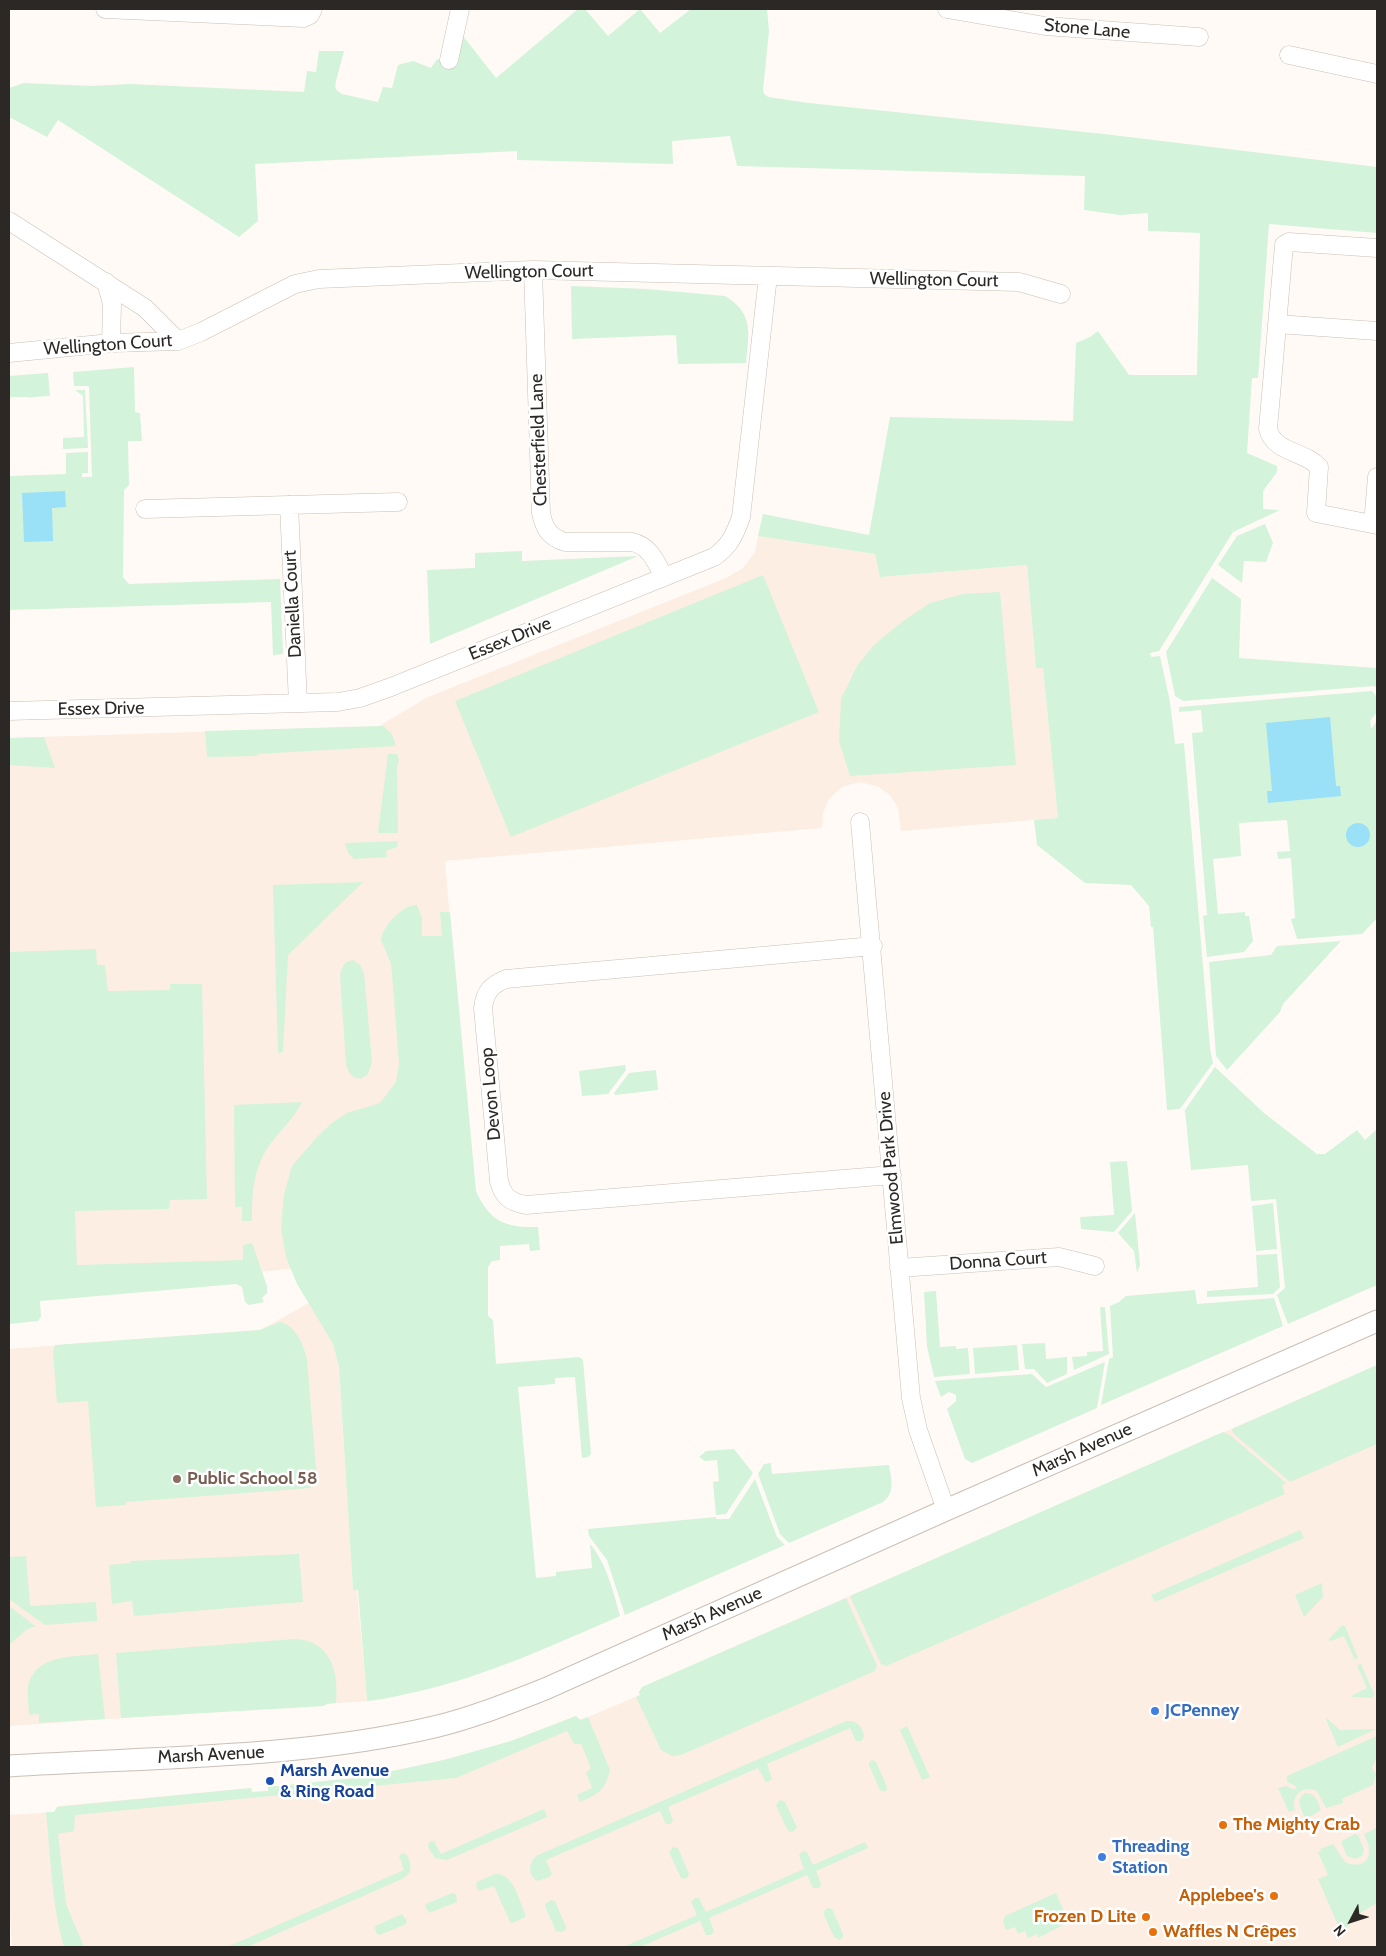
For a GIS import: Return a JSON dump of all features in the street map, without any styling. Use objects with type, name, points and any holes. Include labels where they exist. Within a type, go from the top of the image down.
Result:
[{"type":"street","points":[[105,9],[300,18],[308,17],[313,9]]},
{"type":"street","points":[[448,60],[460,9]]},
{"type":"street","name":"Stone Lane","points":[[947,9],[1045,26],[1199,37]]},
{"type":"street","points":[[1290,55],[1377,74]]},
{"type":"street","points":[[9,221],[145,308],[178,341]]},
{"type":"street","points":[[1377,248],[1285,243],[1283,248],[1268,429],[1274,442],[1312,461],[1319,468],[1320,477],[1316,514],[1375,524],[1377,477]]},
{"type":"street","name":"Wellington Court","points":[[9,353],[112,344],[178,341],[201,332],[296,284],[319,278],[533,270],[1019,282],[1061,294]]},
{"type":"street","name":"Chesterfield Lane","points":[[533,270],[541,513],[543,524],[548,533],[556,540],[565,542],[632,542],[640,544],[650,552],[664,576]]},
{"type":"street","name":"Essex Drive","points":[[9,710],[338,702],[360,698],[391,688],[714,557],[729,545],[741,516],[768,276]]},
{"type":"street","points":[[106,282],[112,304],[112,344]]},
{"type":"street","points":[[1277,324],[1377,331]]},
{"type":"street","points":[[145,509],[398,502]]},
{"type":"street","name":"Daniella Court","points":[[288,505],[298,703]]},
{"type":"street","name":"Elmwood Park Drive","points":[[860,822],[911,1398],[918,1430],[946,1510]]},
{"type":"street","name":"Devon Loop","points":[[872,946],[506,978],[489,988],[484,997],[482,1008],[499,1182],[502,1192],[507,1199],[516,1204],[526,1205],[892,1175]]},
{"type":"street","name":"Donna Court","points":[[899,1268],[1059,1256],[1095,1266]]},
{"type":"street","name":"Marsh Avenue","points":[[9,1766],[279,1751],[352,1742],[435,1727],[498,1707],[545,1689],[1377,1321]]},
{"type":"shaded area","points":[[758,536],[875,554],[880,577],[1027,565],[1036,667],[1043,668],[1058,818],[901,831],[898,808],[890,795],[877,786],[859,782],[842,787],[829,799],[823,813],[822,828],[445,861],[479,1250],[9,1297],[9,738],[379,726],[428,697],[726,578],[743,568],[755,552]]},
{"type":"shaded area","name":"Public School 58","points":[[309,1303],[333,1344],[339,1367],[353,1590],[357,1590],[367,1701],[9,1726],[9,1349],[260,1330]]},
{"type":"shaded area","points":[[1377,1365],[1377,1947],[12,1947],[9,1903],[9,1815],[54,1812],[59,1806],[251,1788],[252,1792],[268,1791],[268,1787],[364,1777],[411,1768],[512,1741],[576,1716],[581,1720],[640,1695],[639,1692],[642,1687]]},
{"type":"green space","points":[[578,9],[585,9],[608,36],[640,9],[660,33],[691,9],[767,9],[769,31],[763,90],[764,94],[768,97],[1104,134],[1377,167],[1377,233],[1269,224],[1258,378],[1252,378],[1247,453],[1277,466],[1277,472],[1263,491],[1263,509],[1280,510],[1233,532],[1159,651],[1150,653],[1151,657],[1160,656],[1170,702],[1175,744],[1184,743],[1210,1048],[1213,1063],[1180,1109],[1167,1110],[1153,927],[1151,927],[1149,906],[1131,885],[1085,883],[1037,845],[1034,820],[1058,818],[1043,668],[1036,668],[1027,565],[880,577],[875,554],[758,536],[763,514],[869,535],[890,417],[1073,421],[1076,343],[1098,331],[1129,375],[1197,375],[1200,233],[1148,231],[1148,213],[1120,215],[1084,210],[1085,176],[737,166],[730,136],[672,141],[673,164],[517,160],[517,151],[255,164],[258,221],[239,237],[58,120],[47,137],[9,117],[9,88],[24,83],[92,86],[130,84],[304,92],[307,71],[316,72],[319,51],[344,51],[335,83],[338,91],[342,94],[378,102],[383,87],[392,88],[398,65],[413,61],[431,68],[437,59],[455,66],[463,36],[496,78]]},
{"type":"green space","points":[[571,286],[647,289],[725,296],[741,310],[748,325],[746,363],[678,364],[676,335],[572,339]]},
{"type":"green space","points":[[134,367],[135,412],[140,413],[142,441],[128,441],[129,485],[124,490],[123,577],[129,584],[280,579],[283,654],[273,655],[271,602],[9,610],[9,476],[66,474],[66,453],[88,452],[88,473],[82,473],[82,477],[92,477],[89,386],[74,386],[73,372]]},
{"type":"green space","points":[[48,373],[50,396],[11,397],[10,399],[9,376]]},
{"type":"green space","points":[[75,390],[85,390],[88,448],[63,449],[63,438],[84,437],[83,396]]},
{"type":"green space","points":[[1265,524],[1273,543],[1266,562],[1244,561],[1242,583],[1218,565],[1237,536]]},
{"type":"green space","points":[[522,551],[522,561],[638,556],[430,644],[427,570],[475,568],[475,553]]},
{"type":"green space","points":[[763,575],[819,712],[511,837],[455,701]]},
{"type":"green space","points":[[1212,578],[1241,599],[1239,658],[1377,668],[1377,688],[1374,686],[1183,701],[1175,696],[1166,652]]},
{"type":"green space","points":[[1000,592],[1016,765],[850,776],[839,741],[841,699],[857,666],[874,645],[903,621],[930,603],[963,594]]},
{"type":"green space","points":[[1372,691],[1377,697],[1377,712],[1370,721],[1371,729],[1377,721],[1377,918],[1362,934],[1297,939],[1291,919],[1295,918],[1291,858],[1278,859],[1277,852],[1290,851],[1287,820],[1239,823],[1241,856],[1213,859],[1218,914],[1245,912],[1245,916],[1249,916],[1253,941],[1244,952],[1207,957],[1203,916],[1207,915],[1192,733],[1203,732],[1201,710],[1179,712],[1179,707]]},
{"type":"green space","points":[[383,726],[392,734],[396,746],[257,754],[257,756],[207,757],[205,731]]},
{"type":"green space","points":[[44,737],[55,768],[9,765],[9,738]]},
{"type":"green space","points":[[388,754],[397,754],[399,760],[397,766],[398,833],[378,833]]},
{"type":"green space","points":[[398,841],[397,847],[386,851],[387,857],[354,859],[348,853],[345,843]]},
{"type":"green space","points":[[363,882],[288,955],[283,1052],[278,1053],[273,885]]},
{"type":"green space","points":[[417,905],[422,919],[422,936],[442,936],[440,912],[450,912],[476,1191],[487,1210],[500,1221],[517,1226],[538,1227],[540,1250],[530,1251],[529,1244],[500,1246],[500,1260],[492,1261],[488,1267],[488,1316],[493,1320],[496,1364],[579,1357],[583,1360],[591,1454],[588,1457],[582,1458],[575,1377],[555,1378],[555,1384],[518,1387],[536,1578],[556,1576],[556,1572],[592,1568],[590,1544],[605,1569],[620,1616],[494,1669],[416,1692],[367,1701],[358,1590],[353,1590],[339,1367],[333,1344],[297,1284],[286,1257],[281,1228],[284,1194],[292,1166],[332,1123],[347,1113],[380,1103],[396,1082],[399,1064],[391,964],[381,940],[385,929],[393,918],[403,910]]},
{"type":"green space","points":[[1341,941],[1283,1004],[1280,1012],[1227,1070],[1216,1056],[1209,962],[1271,955],[1277,946]]},
{"type":"green space","points":[[96,949],[97,965],[105,965],[108,991],[170,990],[170,984],[202,984],[207,1199],[170,1200],[169,1209],[75,1211],[77,1265],[243,1260],[243,1245],[252,1243],[267,1286],[267,1293],[262,1298],[264,1302],[249,1305],[245,1302],[242,1287],[236,1284],[40,1301],[41,1317],[38,1321],[9,1324],[9,952]]},
{"type":"green space","points":[[353,960],[360,965],[364,973],[372,1062],[368,1074],[360,1078],[351,1075],[346,1064],[340,976],[344,965]]},
{"type":"green space","points":[[625,1065],[626,1070],[608,1094],[582,1096],[579,1071]]},
{"type":"green space","points":[[1215,1067],[1264,1113],[1317,1154],[1325,1154],[1357,1130],[1365,1140],[1377,1129],[1377,1285],[1288,1324],[1277,1295],[1285,1288],[1276,1199],[1251,1201],[1248,1165],[1191,1170],[1185,1110]]},
{"type":"green space","points":[[656,1070],[658,1090],[615,1095],[614,1093],[629,1073]]},
{"type":"green space","points":[[302,1102],[264,1154],[254,1182],[252,1221],[242,1221],[242,1207],[235,1207],[234,1105]]},
{"type":"green space","points":[[1127,1161],[1132,1211],[1114,1232],[1081,1229],[1080,1217],[1114,1215],[1110,1162]]},
{"type":"green space","points":[[1273,1203],[1277,1249],[1256,1251],[1252,1206]]},
{"type":"green space","points":[[1135,1213],[1140,1265],[1137,1273],[1134,1251],[1118,1233]]},
{"type":"green space","points":[[1277,1254],[1280,1287],[1273,1294],[1207,1297],[1207,1291],[1258,1287],[1256,1255]]},
{"type":"green space","points":[[1195,1290],[1197,1304],[1274,1298],[1283,1326],[1101,1405],[1109,1359],[1113,1357],[1110,1306],[1126,1296]]},
{"type":"green space","points":[[936,1291],[940,1347],[956,1346],[956,1349],[968,1348],[970,1374],[934,1377],[927,1347],[924,1292]]},
{"type":"green space","points":[[1100,1307],[1105,1307],[1109,1354],[1074,1370],[1072,1357],[1087,1356],[1087,1352],[1103,1351]]},
{"type":"green space","points":[[280,1322],[291,1327],[295,1332],[304,1349],[307,1360],[317,1480],[310,1481],[311,1488],[126,1502],[126,1505],[96,1507],[88,1401],[57,1403],[53,1352],[55,1345],[260,1330]]},
{"type":"green space","points":[[1045,1343],[1046,1359],[1067,1357],[1067,1374],[1047,1383],[1034,1369],[1025,1369],[1022,1344]]},
{"type":"green space","points":[[1017,1345],[1019,1370],[975,1374],[973,1348]]},
{"type":"green space","points":[[1105,1362],[1097,1408],[972,1463],[965,1459],[947,1409],[956,1401],[956,1395],[949,1392],[941,1397],[935,1381],[1032,1374],[1046,1387]]},
{"type":"green space","points":[[1377,1365],[1377,1444],[1290,1482],[1233,1433],[1232,1429]]},
{"type":"green space","points":[[1223,1432],[1231,1436],[1286,1483],[1282,1486],[1285,1494],[886,1666],[881,1664],[850,1596]]},
{"type":"green space","points":[[734,1449],[753,1473],[726,1514],[716,1515],[713,1482],[719,1481],[717,1460],[705,1461],[699,1457],[706,1451]]},
{"type":"green space","points":[[771,1463],[772,1474],[889,1465],[891,1490],[883,1502],[789,1543],[780,1534],[758,1474],[764,1464]]},
{"type":"green space","points":[[755,1479],[777,1537],[785,1545],[625,1615],[607,1560],[589,1536],[588,1529],[716,1517],[716,1519],[729,1519]]},
{"type":"green space","points":[[1300,1530],[1304,1538],[1155,1602],[1151,1595]]},
{"type":"green space","points":[[299,1554],[303,1602],[134,1616],[132,1601],[112,1604],[109,1565],[130,1563],[130,1561]]},
{"type":"green space","points":[[26,1556],[30,1606],[96,1602],[97,1621],[45,1625],[9,1599],[9,1557]]},
{"type":"green space","points":[[1322,1583],[1323,1597],[1304,1617],[1295,1595]]},
{"type":"green space","points":[[846,1598],[877,1666],[875,1671],[681,1755],[672,1756],[661,1750],[636,1697],[640,1695],[639,1692],[642,1687]]},
{"type":"green space","points":[[9,1606],[35,1626],[26,1630],[9,1645]]},
{"type":"green space","points":[[1342,1625],[1345,1626],[1358,1658],[1355,1660],[1344,1636],[1331,1641],[1328,1640]]},
{"type":"green space","points":[[294,1639],[317,1645],[330,1660],[336,1680],[336,1703],[324,1706],[121,1718],[116,1653]]},
{"type":"green space","points":[[98,1654],[105,1719],[39,1723],[39,1714],[29,1715],[28,1687],[32,1676],[38,1668],[56,1659]]},
{"type":"green space","points":[[1361,1664],[1374,1694],[1372,1698],[1352,1697],[1367,1688],[1357,1665]]},
{"type":"green space","points":[[576,1716],[580,1720],[588,1717],[610,1770],[606,1783],[600,1791],[580,1802],[577,1795],[592,1788],[586,1773],[591,1768],[581,1744],[574,1744],[567,1731],[456,1778],[75,1815],[74,1831],[58,1834],[66,1904],[84,1947],[64,1947],[56,1914],[46,1812],[54,1812],[57,1807],[251,1788],[252,1792],[268,1791],[268,1787],[364,1777],[444,1760],[511,1741]]},
{"type":"green space","points":[[1325,1717],[1340,1730],[1376,1729],[1338,1747]]},
{"type":"green space","points":[[846,1721],[856,1723],[861,1727],[864,1737],[861,1741],[856,1741],[850,1728],[767,1764],[772,1779],[768,1782],[765,1781],[758,1768],[668,1807],[673,1820],[671,1824],[666,1824],[660,1811],[546,1860],[552,1874],[549,1877],[538,1881],[532,1875],[531,1864],[538,1855]]},
{"type":"green space","points":[[907,1726],[930,1777],[922,1780],[900,1730]]},
{"type":"green space","points":[[1377,1736],[1377,1756],[1372,1768],[1376,1774],[1373,1785],[1342,1799],[1343,1803],[1326,1808],[1317,1791],[1312,1789],[1302,1790],[1296,1796],[1295,1810],[1289,1812],[1278,1788],[1286,1786],[1295,1790],[1296,1786],[1287,1782],[1287,1776]]},
{"type":"green space","points":[[873,1760],[876,1762],[887,1787],[887,1790],[884,1792],[880,1790],[869,1765],[869,1762]]},
{"type":"green space","points":[[1305,1793],[1314,1796],[1321,1810],[1308,1818],[1305,1818],[1300,1804],[1300,1798]]},
{"type":"green space","points":[[780,1800],[785,1802],[797,1827],[794,1831],[790,1832],[787,1829],[776,1805]]},
{"type":"green space","points":[[544,1809],[547,1817],[447,1860],[435,1858],[428,1847],[429,1842],[434,1841],[441,1854]]},
{"type":"green space","points":[[1376,1828],[1377,1903],[1355,1916],[1342,1934],[1318,1879],[1328,1875],[1318,1852],[1321,1851],[1320,1849],[1333,1844],[1345,1862],[1354,1865],[1362,1864],[1369,1855],[1364,1834]]},
{"type":"green space","points":[[1355,1834],[1358,1835],[1364,1850],[1362,1856],[1355,1859],[1347,1856],[1341,1842]]},
{"type":"green space","points":[[865,1842],[868,1848],[816,1871],[821,1884],[819,1888],[813,1888],[807,1875],[709,1918],[714,1931],[711,1935],[706,1935],[700,1921],[640,1947],[623,1947],[697,1915],[691,1902],[695,1898],[699,1898],[706,1912],[804,1869],[799,1855],[803,1851],[807,1852],[813,1865]]},
{"type":"green space","points":[[673,1847],[678,1848],[689,1874],[687,1878],[682,1879],[669,1852]]},
{"type":"green space","points":[[403,1853],[407,1855],[410,1862],[410,1872],[406,1877],[247,1947],[227,1947],[404,1870],[399,1856]]},
{"type":"green space","points":[[495,1874],[506,1877],[511,1882],[525,1913],[525,1917],[511,1924],[494,1886],[479,1891],[476,1885],[477,1882]]},
{"type":"green space","points":[[452,1893],[456,1894],[457,1902],[429,1913],[425,1906],[426,1904]]},
{"type":"green space","points":[[1056,1893],[1067,1918],[1064,1920],[1065,1924],[1038,1938],[1037,1934],[1028,1938],[1025,1931],[1018,1934],[1015,1927],[1006,1930],[1003,1922],[1005,1916]]},
{"type":"green space","points":[[552,1900],[555,1901],[566,1927],[566,1930],[562,1932],[556,1931],[545,1906],[546,1903]]},
{"type":"green space","points":[[827,1908],[832,1909],[843,1934],[840,1940],[834,1937],[824,1915],[824,1911]]},
{"type":"green space","points":[[402,1914],[407,1921],[406,1924],[380,1935],[377,1934],[375,1926]]},
{"type":"water","points":[[65,491],[66,507],[52,508],[53,541],[24,542],[22,493]]},
{"type":"water","points":[[1330,717],[1336,786],[1340,786],[1341,796],[1268,803],[1267,791],[1272,791],[1266,723]]},
{"type":"water","points":[[1353,823],[1363,823],[1370,830],[1370,840],[1363,847],[1353,847],[1346,840],[1346,830]]},
{"type":"place","name":"Public School 58","points":[[177,1479]]},
{"type":"place","name":"JCPenney","points":[[1155,1711]]},
{"type":"place","name":"Marsh Avenue & Ring Road","points":[[270,1781]]},
{"type":"place","name":"The Mighty Crab","points":[[1223,1825]]},
{"type":"place","name":"Threading Station","points":[[1102,1857]]},
{"type":"place","name":"Applebee's","points":[[1274,1896]]},
{"type":"place","name":"Frozen D Lite","points":[[1146,1917]]},
{"type":"place","name":"Waffles N Crȇpes","points":[[1153,1932]]}]
